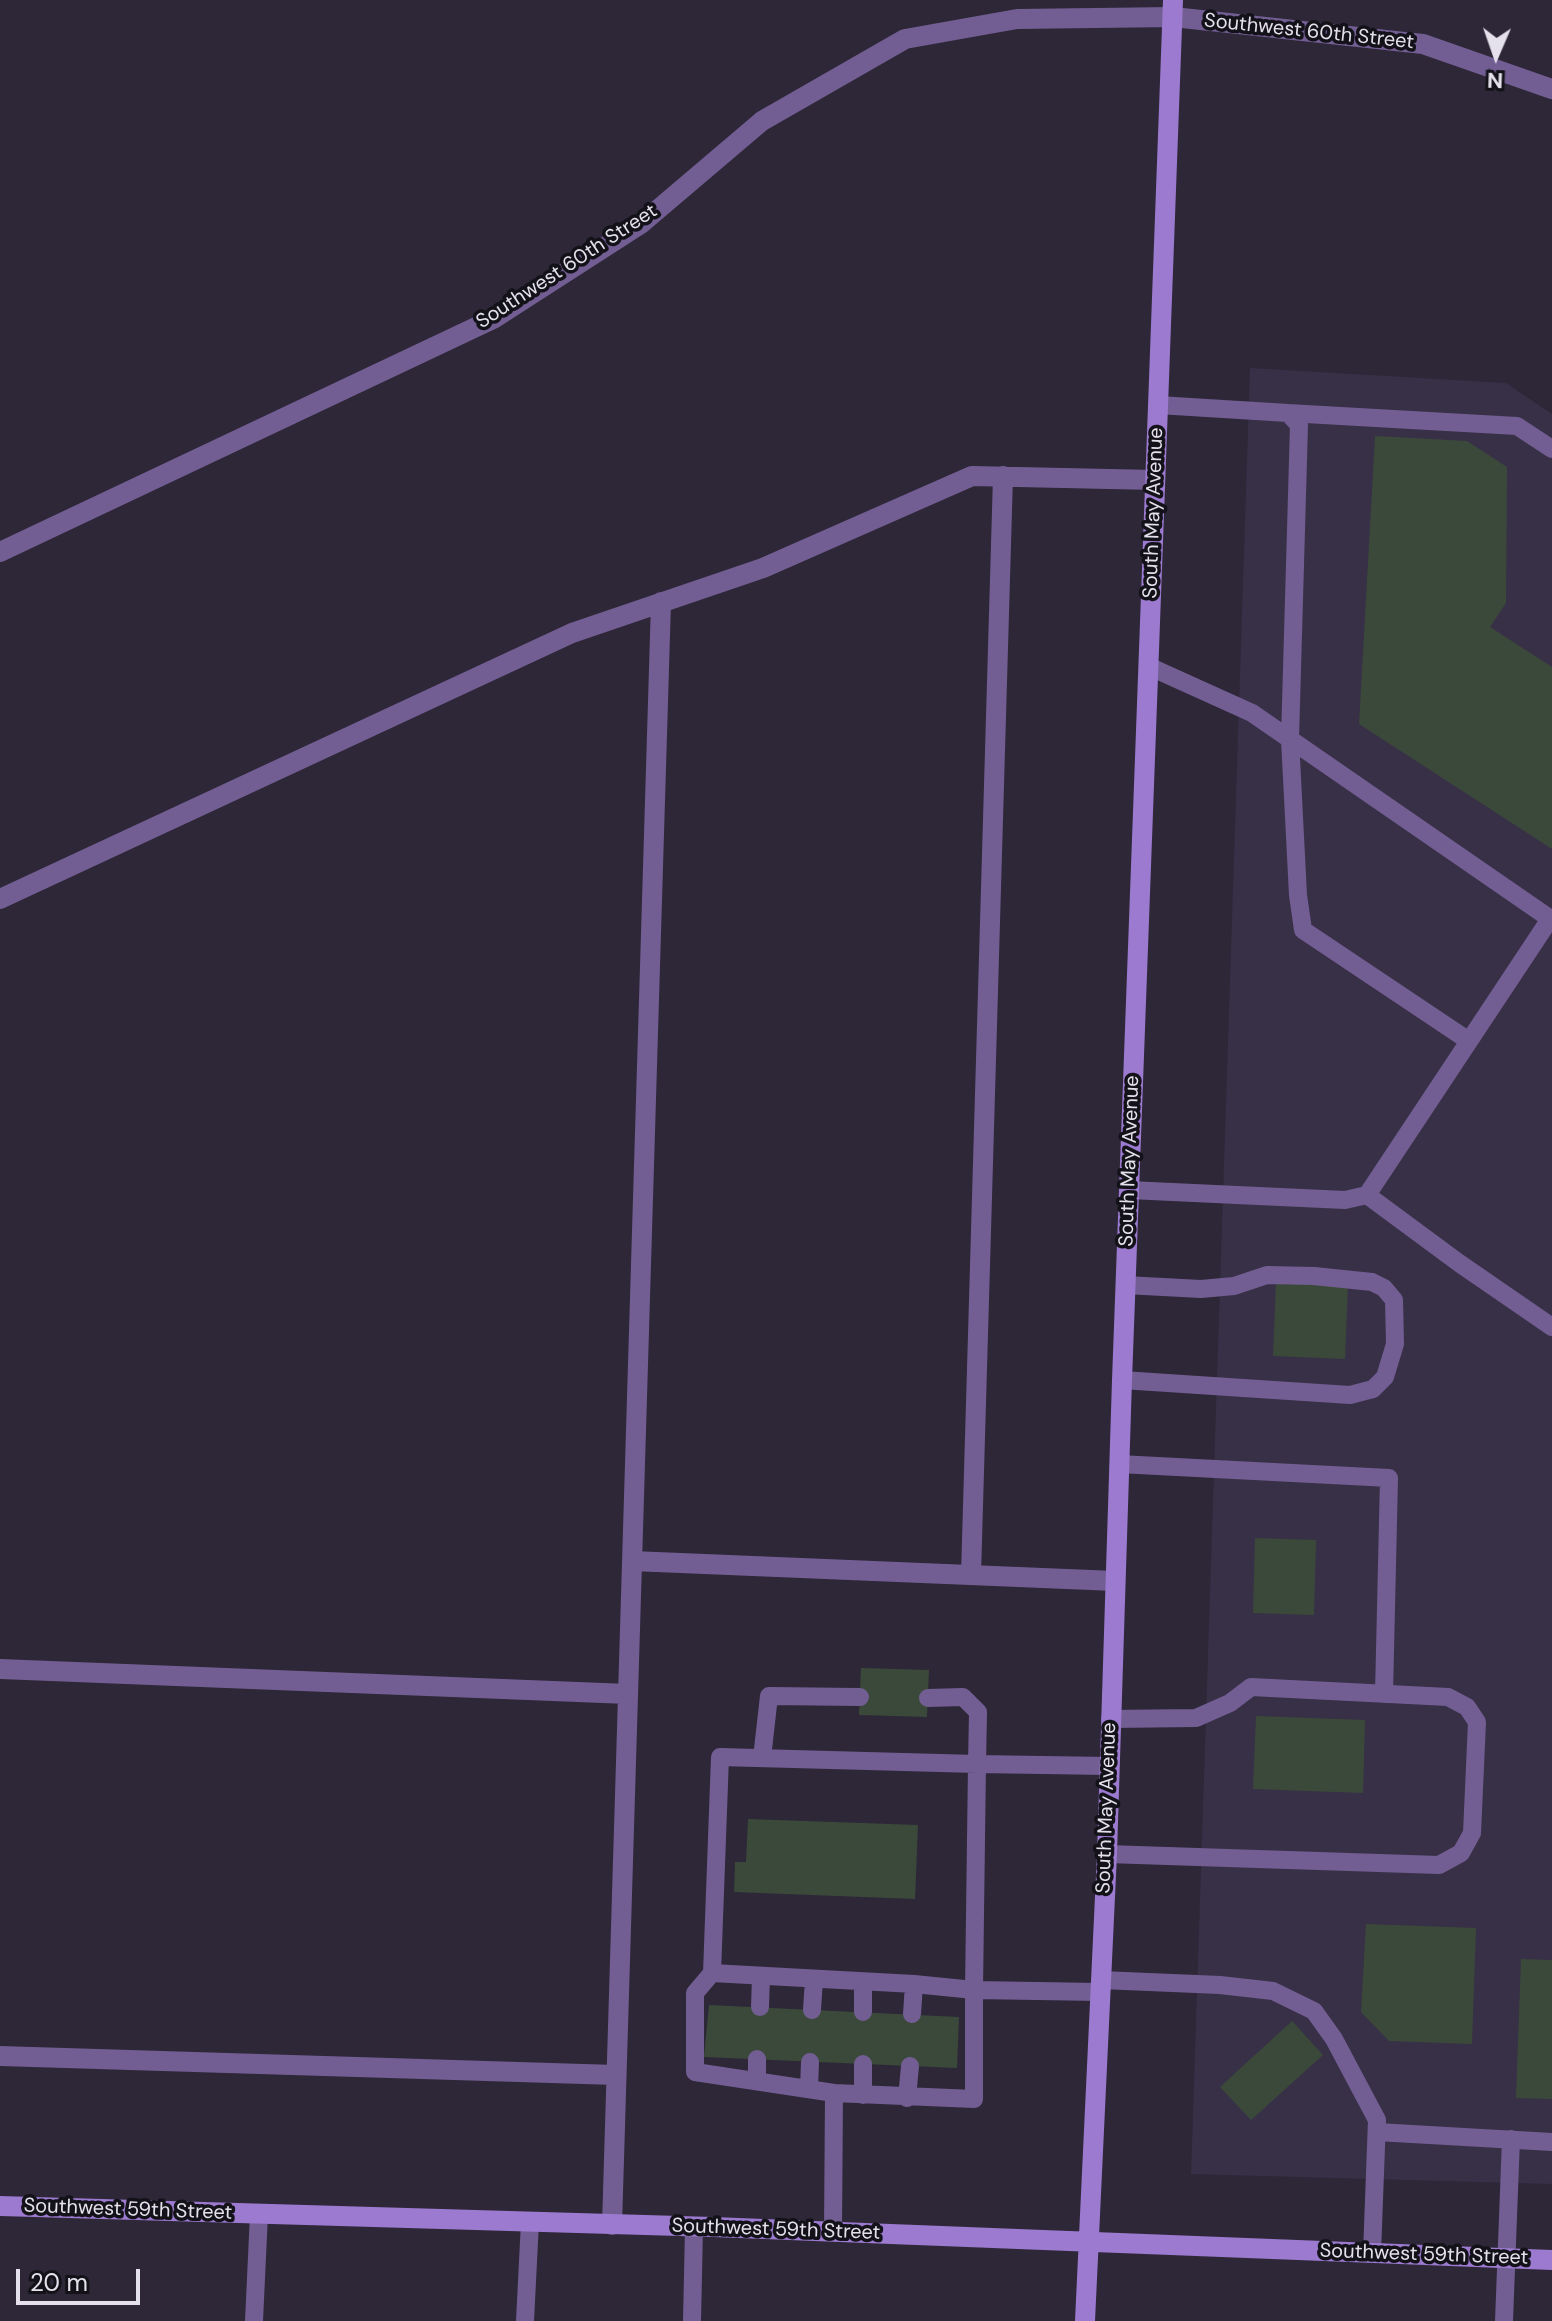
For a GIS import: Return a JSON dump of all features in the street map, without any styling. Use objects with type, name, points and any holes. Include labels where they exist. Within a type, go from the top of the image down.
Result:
[{"type":"main road","name":"South May Avenue","points":[[1085,2321],[1107,1854],[1173,8]]},
{"type":"main road","name":"Southwest 59th Street","points":[[0,2206],[833,2232],[1552,2260]]},
{"type":"street","name":"Southwest 60th Street","points":[[0,552],[493,319],[642,223],[762,121],[905,39],[1017,19],[1173,8],[1423,44],[1552,89]]},
{"type":"street","points":[[0,899],[572,633],[763,568],[972,476],[1155,480]]},
{"type":"street","points":[[971,1574],[1003,476]]},
{"type":"street","points":[[612,2225],[661,602]]},
{"type":"street","points":[[632,1561],[1115,1581]]},
{"type":"street","points":[[0,1669],[628,1694]]},
{"type":"street","points":[[0,2056],[616,2075]]},
{"type":"lane","points":[[1158,405],[1517,426],[1552,449]]},
{"type":"lane","points":[[1288,413],[1299,425],[1290,739],[1298,895],[1303,930],[1469,1041]]},
{"type":"lane","points":[[1129,1190],[1345,1200],[1367,1195],[1551,920],[1252,713],[1148,666]]},
{"type":"lane","points":[[1367,1195],[1552,1327]]},
{"type":"lane","points":[[1122,1380],[1350,1395],[1373,1389],[1385,1377],[1395,1344],[1394,1300],[1384,1288],[1372,1282],[1267,1275],[1234,1286],[1201,1289],[1125,1285]]},
{"type":"lane","points":[[1119,1464],[1389,1478],[1384,1694]]},
{"type":"lane","points":[[1107,1854],[1439,1865],[1461,1853],[1472,1833],[1477,1722],[1467,1707],[1448,1697],[1251,1687],[1230,1703],[1196,1718],[1110,1719]]},
{"type":"lane","points":[[762,1758],[769,1696],[860,1697]]},
{"type":"lane","points":[[928,1698],[963,1697],[978,1712],[977,1764],[974,1990],[974,2099],[834,2093],[695,2072],[695,1993],[712,1973],[720,1757],[977,1764],[1109,1766]]},
{"type":"lane","points":[[712,1973],[974,1990],[1220,1985],[1273,1991],[1314,2011],[1334,2039],[1377,2120],[1372,2253]]},
{"type":"lane","points":[[760,2007],[761,1976]]},
{"type":"lane","points":[[812,2010],[814,1979]]},
{"type":"lane","points":[[863,1982],[863,2012]]},
{"type":"lane","points":[[912,2014],[914,1984]]},
{"type":"lane","points":[[757,2059],[757,2081]]},
{"type":"lane","points":[[809,2089],[810,2062]]},
{"type":"lane","points":[[863,2064],[863,2095]]},
{"type":"lane","points":[[907,2098],[910,2066]]},
{"type":"lane","points":[[833,2232],[834,2093]]},
{"type":"lane","points":[[1377,2132],[1552,2142]]},
{"type":"lane","points":[[1504,2321],[1511,2139]]},
{"type":"lane","points":[[254,2321],[259,2214]]},
{"type":"lane","points":[[525,2321],[530,2222]]},
{"type":"lane","points":[[692,2321],[694,2228]]},
{"type":"shaded area","points":[[1250,368],[1506,383],[1552,414],[1552,2184],[1191,2174]]},
{"type":"building","points":[[1375,436],[1467,441],[1507,467],[1506,603],[1490,627],[1552,667],[1552,849],[1359,724]]},
{"type":"building","points":[[1276,1282],[1348,1284],[1345,1359],[1273,1356]]},
{"type":"building","points":[[1255,1538],[1316,1540],[1314,1615],[1253,1613]]},
{"type":"building","points":[[861,1668],[929,1670],[927,1717],[859,1715]]},
{"type":"building","points":[[1256,1716],[1365,1720],[1363,1793],[1253,1789]]},
{"type":"building","points":[[748,1819],[918,1825],[915,1899],[734,1892],[735,1862],[746,1862]]},
{"type":"building","points":[[1366,1924],[1476,1928],[1472,2044],[1389,2041],[1361,2012]]},
{"type":"building","points":[[1521,1959],[1552,1960],[1552,2099],[1516,2098]]},
{"type":"building","points":[[709,2005],[959,2017],[957,2068],[704,2057]]},
{"type":"building","points":[[1292,2021],[1323,2055],[1251,2120],[1220,2087]]}]
